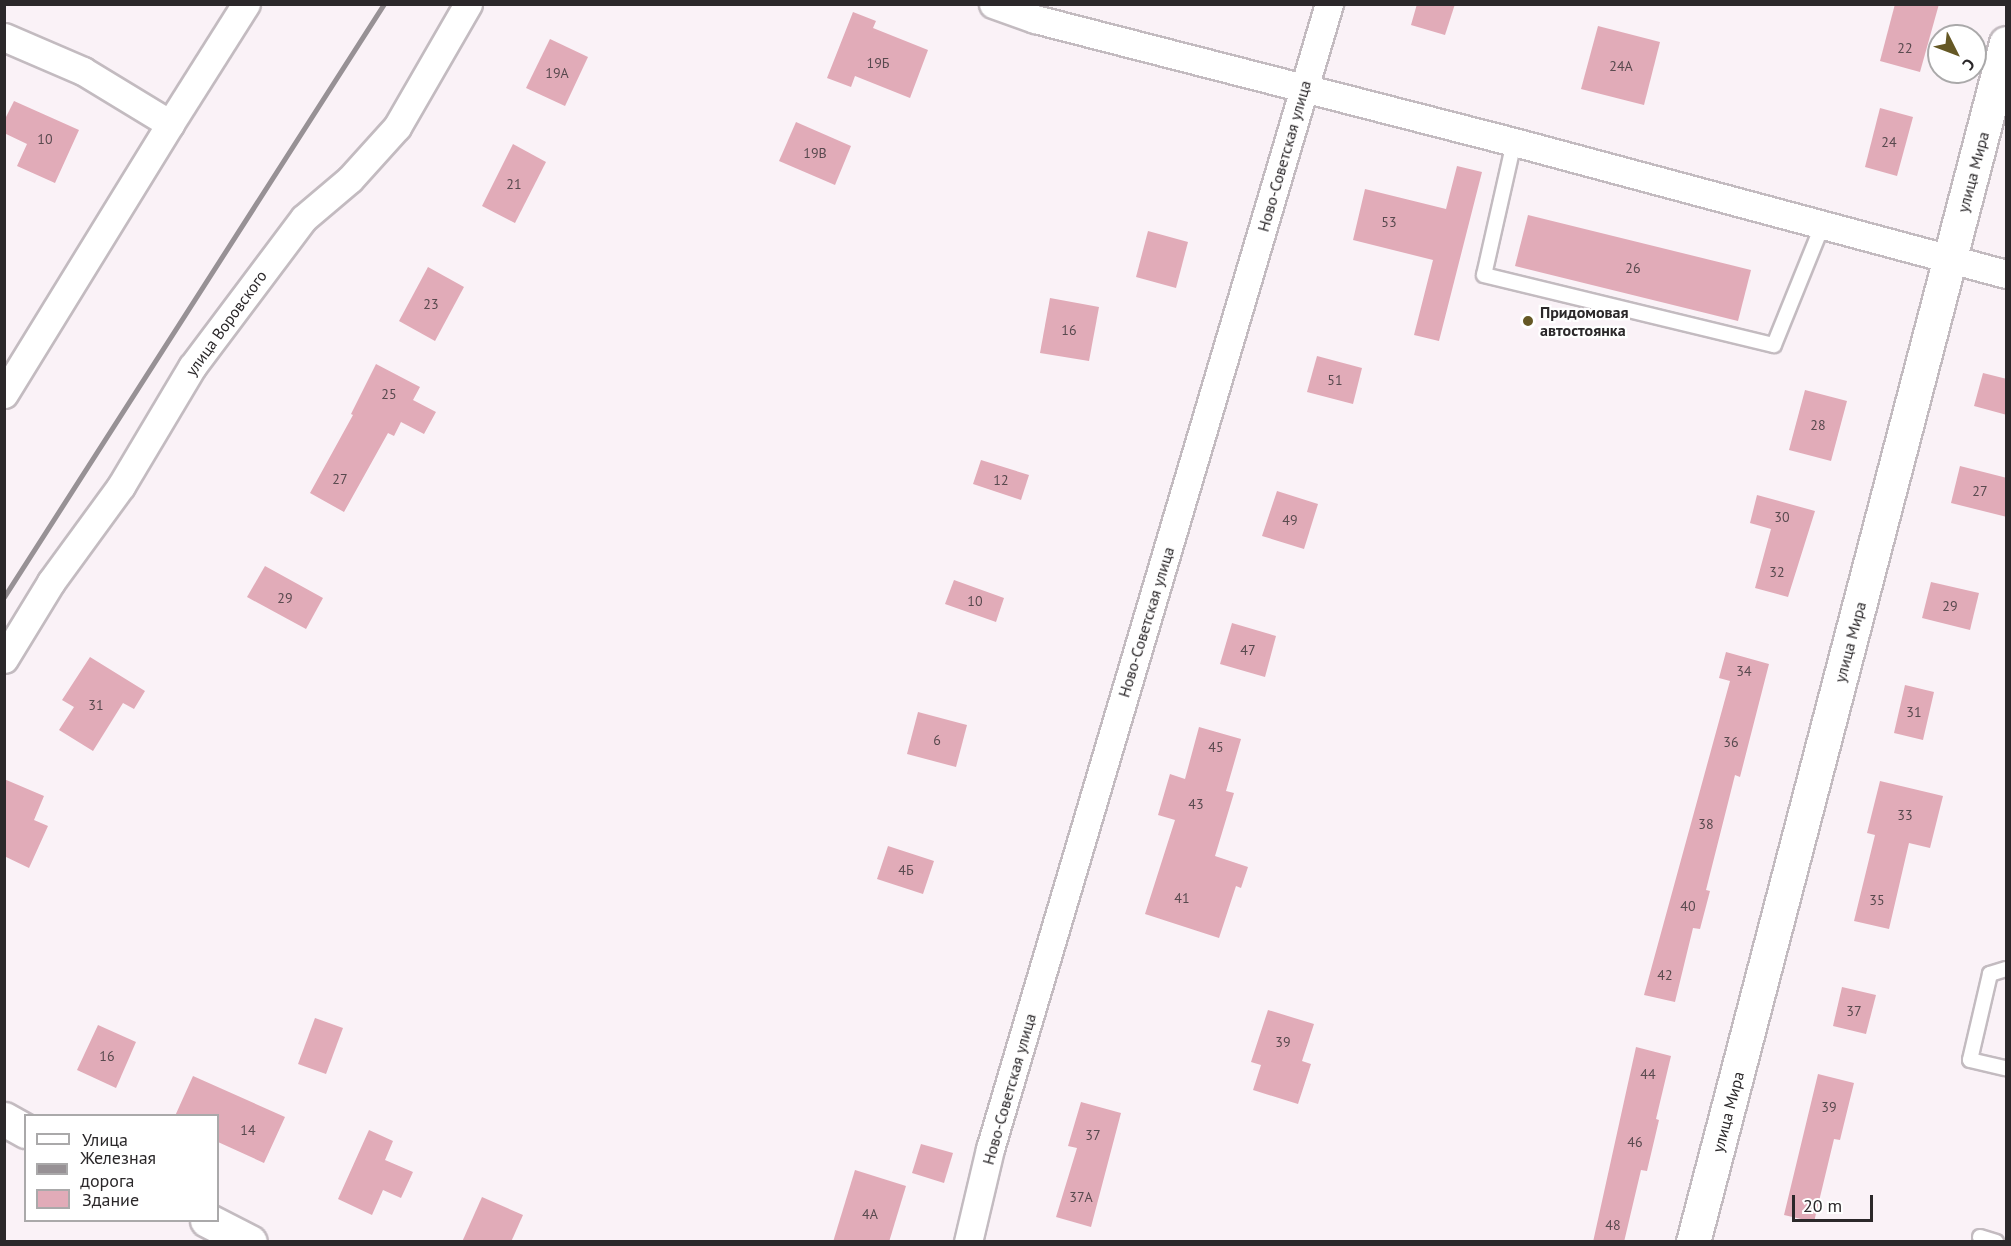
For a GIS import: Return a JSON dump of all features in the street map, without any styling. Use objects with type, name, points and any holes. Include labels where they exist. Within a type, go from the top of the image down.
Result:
[{"type":"street","points":[[4,394],[246,4]]},
{"type":"street","name":"улица Воровского","points":[[4,659],[51,582],[121,486],[192,367],[304,218],[350,178],[397,127],[468,4]]},
{"type":"street","points":[[993,4],[1035,19],[1305,87],[2007,274]]},
{"type":"street","name":"Ново-Советская улица","points":[[969,1242],[990,1149],[1329,4]]},
{"type":"street","points":[[4,37],[83,71],[170,124]]},
{"type":"street","name":"улица Мира","points":[[1693,1242],[2007,43]]},
{"type":"street","points":[[4,1119],[24,1130]]},
{"type":"street","points":[[209,1222],[250,1242]]},
{"type":"lane","points":[[1514,142],[1484,275],[1774,345],[1822,226]]},
{"type":"lane","points":[[2007,969],[1990,974],[1970,1059],[2007,1068]]},
{"type":"lane","points":[[1980,1238],[1996,1242]]},
{"type":"building","points":[[1417,4],[1455,4],[1445,35],[1411,25]]},
{"type":"building","points":[[1895,4],[1939,4],[1933,24],[1927,24],[1927,47],[1920,72],[1880,61]]},
{"type":"building","points":[[853,12],[876,21],[873,28],[928,50],[910,98],[855,76],[851,87],[827,78]]},
{"type":"building","points":[[1598,26],[1660,42],[1644,105],[1581,89]]},
{"type":"building","points":[[550,39],[588,57],[565,106],[526,88]]},
{"type":"building","points":[[14,101],[79,130],[55,183],[17,166],[27,144],[4,133],[4,121]]},
{"type":"building","points":[[1880,108],[1913,117],[1897,176],[1865,167]]},
{"type":"building","points":[[796,122],[851,146],[835,185],[779,161]]},
{"type":"building","points":[[513,144],[546,162],[515,223],[482,206]]},
{"type":"building","points":[[1457,166],[1482,172],[1439,341],[1414,335],[1433,260],[1353,240],[1365,189],[1446,209]]},
{"type":"building","points":[[1528,215],[1751,270],[1738,321],[1515,266]]},
{"type":"building","points":[[1148,231],[1188,242],[1176,288],[1136,277]]},
{"type":"building","points":[[428,267],[464,287],[435,341],[399,321]]},
{"type":"building","points":[[1050,298],[1099,307],[1089,361],[1040,353]]},
{"type":"building","points":[[1317,356],[1362,368],[1353,404],[1307,392]]},
{"type":"building","points":[[376,364],[420,387],[413,400],[436,412],[424,434],[401,422],[394,436],[388,433],[344,512],[310,493],[353,415],[351,414]]},
{"type":"building","points":[[1983,373],[2007,379],[2007,415],[1974,406]]},
{"type":"building","points":[[1805,390],[1847,401],[1831,461],[1789,450]]},
{"type":"building","points":[[981,460],[1029,475],[1021,500],[973,484]]},
{"type":"building","points":[[1960,466],[2007,478],[2007,517],[1951,503]]},
{"type":"building","points":[[1277,491],[1318,504],[1304,549],[1262,536]]},
{"type":"building","points":[[1757,495],[1815,511],[1788,597],[1755,588],[1771,529],[1750,523]]},
{"type":"building","points":[[265,566],[323,598],[306,629],[247,597]]},
{"type":"building","points":[[954,580],[1004,598],[996,622],[945,604]]},
{"type":"building","points":[[1931,582],[1979,593],[1970,630],[1922,618]]},
{"type":"building","points":[[1232,623],[1276,636],[1265,677],[1220,664]]},
{"type":"building","points":[[1726,652],[1769,664],[1740,777],[1735,775],[1706,890],[1710,891],[1700,929],[1693,928],[1675,1002],[1644,995],[1730,681],[1719,678]]},
{"type":"building","points":[[90,657],[145,691],[134,709],[123,703],[93,751],[59,730],[74,707],[62,700]]},
{"type":"building","points":[[1905,685],[1934,692],[1923,740],[1894,733]]},
{"type":"building","points":[[918,712],[967,725],[956,767],[907,754]]},
{"type":"building","points":[[1199,727],[1241,739],[1226,791],[1234,793],[1215,856],[1248,867],[1241,888],[1236,886],[1219,938],[1145,914],[1175,820],[1158,815],[1170,774],[1185,779]]},
{"type":"building","points":[[4,779],[44,796],[34,820],[48,826],[29,868],[4,856]]},
{"type":"building","points":[[1880,781],[1943,796],[1930,848],[1909,843],[1889,929],[1854,921],[1875,835],[1867,833]]},
{"type":"building","points":[[888,846],[934,861],[923,894],[877,879]]},
{"type":"building","points":[[1842,987],[1876,995],[1866,1034],[1833,1026]]},
{"type":"building","points":[[1268,1010],[1314,1024],[1302,1061],[1311,1064],[1298,1104],[1253,1090],[1261,1065],[1251,1062]]},
{"type":"building","points":[[315,1018],[343,1028],[326,1074],[298,1064]]},
{"type":"building","points":[[98,1025],[136,1042],[116,1088],[77,1070]]},
{"type":"building","points":[[1636,1047],[1671,1056],[1656,1119],[1659,1120],[1647,1171],[1641,1170],[1624,1242],[1593,1242]]},
{"type":"building","points":[[1818,1074],[1854,1083],[1840,1140],[1834,1139],[1814,1222],[1784,1215]]},
{"type":"building","points":[[193,1076],[285,1117],[264,1163],[219,1142],[219,1114],[176,1114]]},
{"type":"building","points":[[1081,1102],[1121,1113],[1091,1227],[1056,1217],[1077,1148],[1068,1146]]},
{"type":"building","points":[[369,1130],[393,1141],[385,1160],[413,1172],[401,1198],[383,1190],[372,1215],[338,1199]]},
{"type":"building","points":[[921,1144],[953,1153],[944,1183],[912,1173]]},
{"type":"building","points":[[855,1170],[906,1186],[889,1242],[833,1242]]},
{"type":"building","points":[[482,1197],[523,1215],[511,1242],[462,1242]]},
{"type":"railway","points":[[4,597],[384,4]]},
{"type":"place","name":"Придомовая автостоянка","points":[[1528,321]]}]
